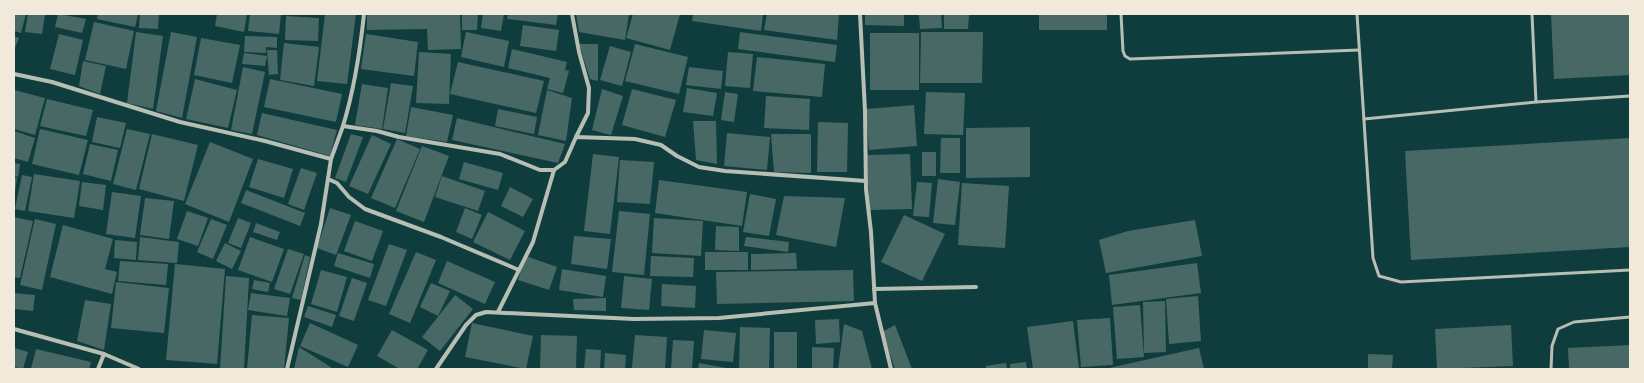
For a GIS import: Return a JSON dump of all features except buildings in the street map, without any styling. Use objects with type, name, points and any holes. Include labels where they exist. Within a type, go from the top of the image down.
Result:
[{"type":"street","points":[[287,369],[321,224],[331,159],[350,104],[364,14]]},
{"type":"street","points":[[343,126],[500,154],[540,170],[554,170],[565,162],[588,113],[589,88],[579,52],[572,14]]},
{"type":"street","points":[[860,14],[864,90],[866,181],[875,303],[891,369]]},
{"type":"street","points":[[14,74],[52,82],[180,122],[265,141],[331,159]]},
{"type":"street","points":[[576,137],[635,139],[662,145],[677,156],[699,167],[725,171],[866,181]]},
{"type":"street","points":[[498,312],[533,242],[554,170]]},
{"type":"street","points":[[328,179],[337,184],[348,197],[365,209],[441,236],[519,270]]},
{"type":"street","points":[[874,289],[976,287]]},
{"type":"street","points":[[436,369],[466,325],[476,314],[486,312],[634,319],[712,318],[804,311],[875,303]]},
{"type":"street","points":[[14,329],[104,354],[139,369]]},
{"type":"street","points":[[98,369],[104,354]]},
{"type":"lane","points":[[1121,14],[1123,51],[1125,56],[1130,59],[1359,50]]},
{"type":"lane","points":[[1357,14],[1373,258],[1379,276],[1401,282],[1630,270]]},
{"type":"lane","points":[[1532,14],[1536,102]]},
{"type":"lane","points":[[1364,119],[1536,102],[1630,96]]},
{"type":"lane","points":[[1551,369],[1552,346],[1558,329],[1574,322],[1630,317]]}]
